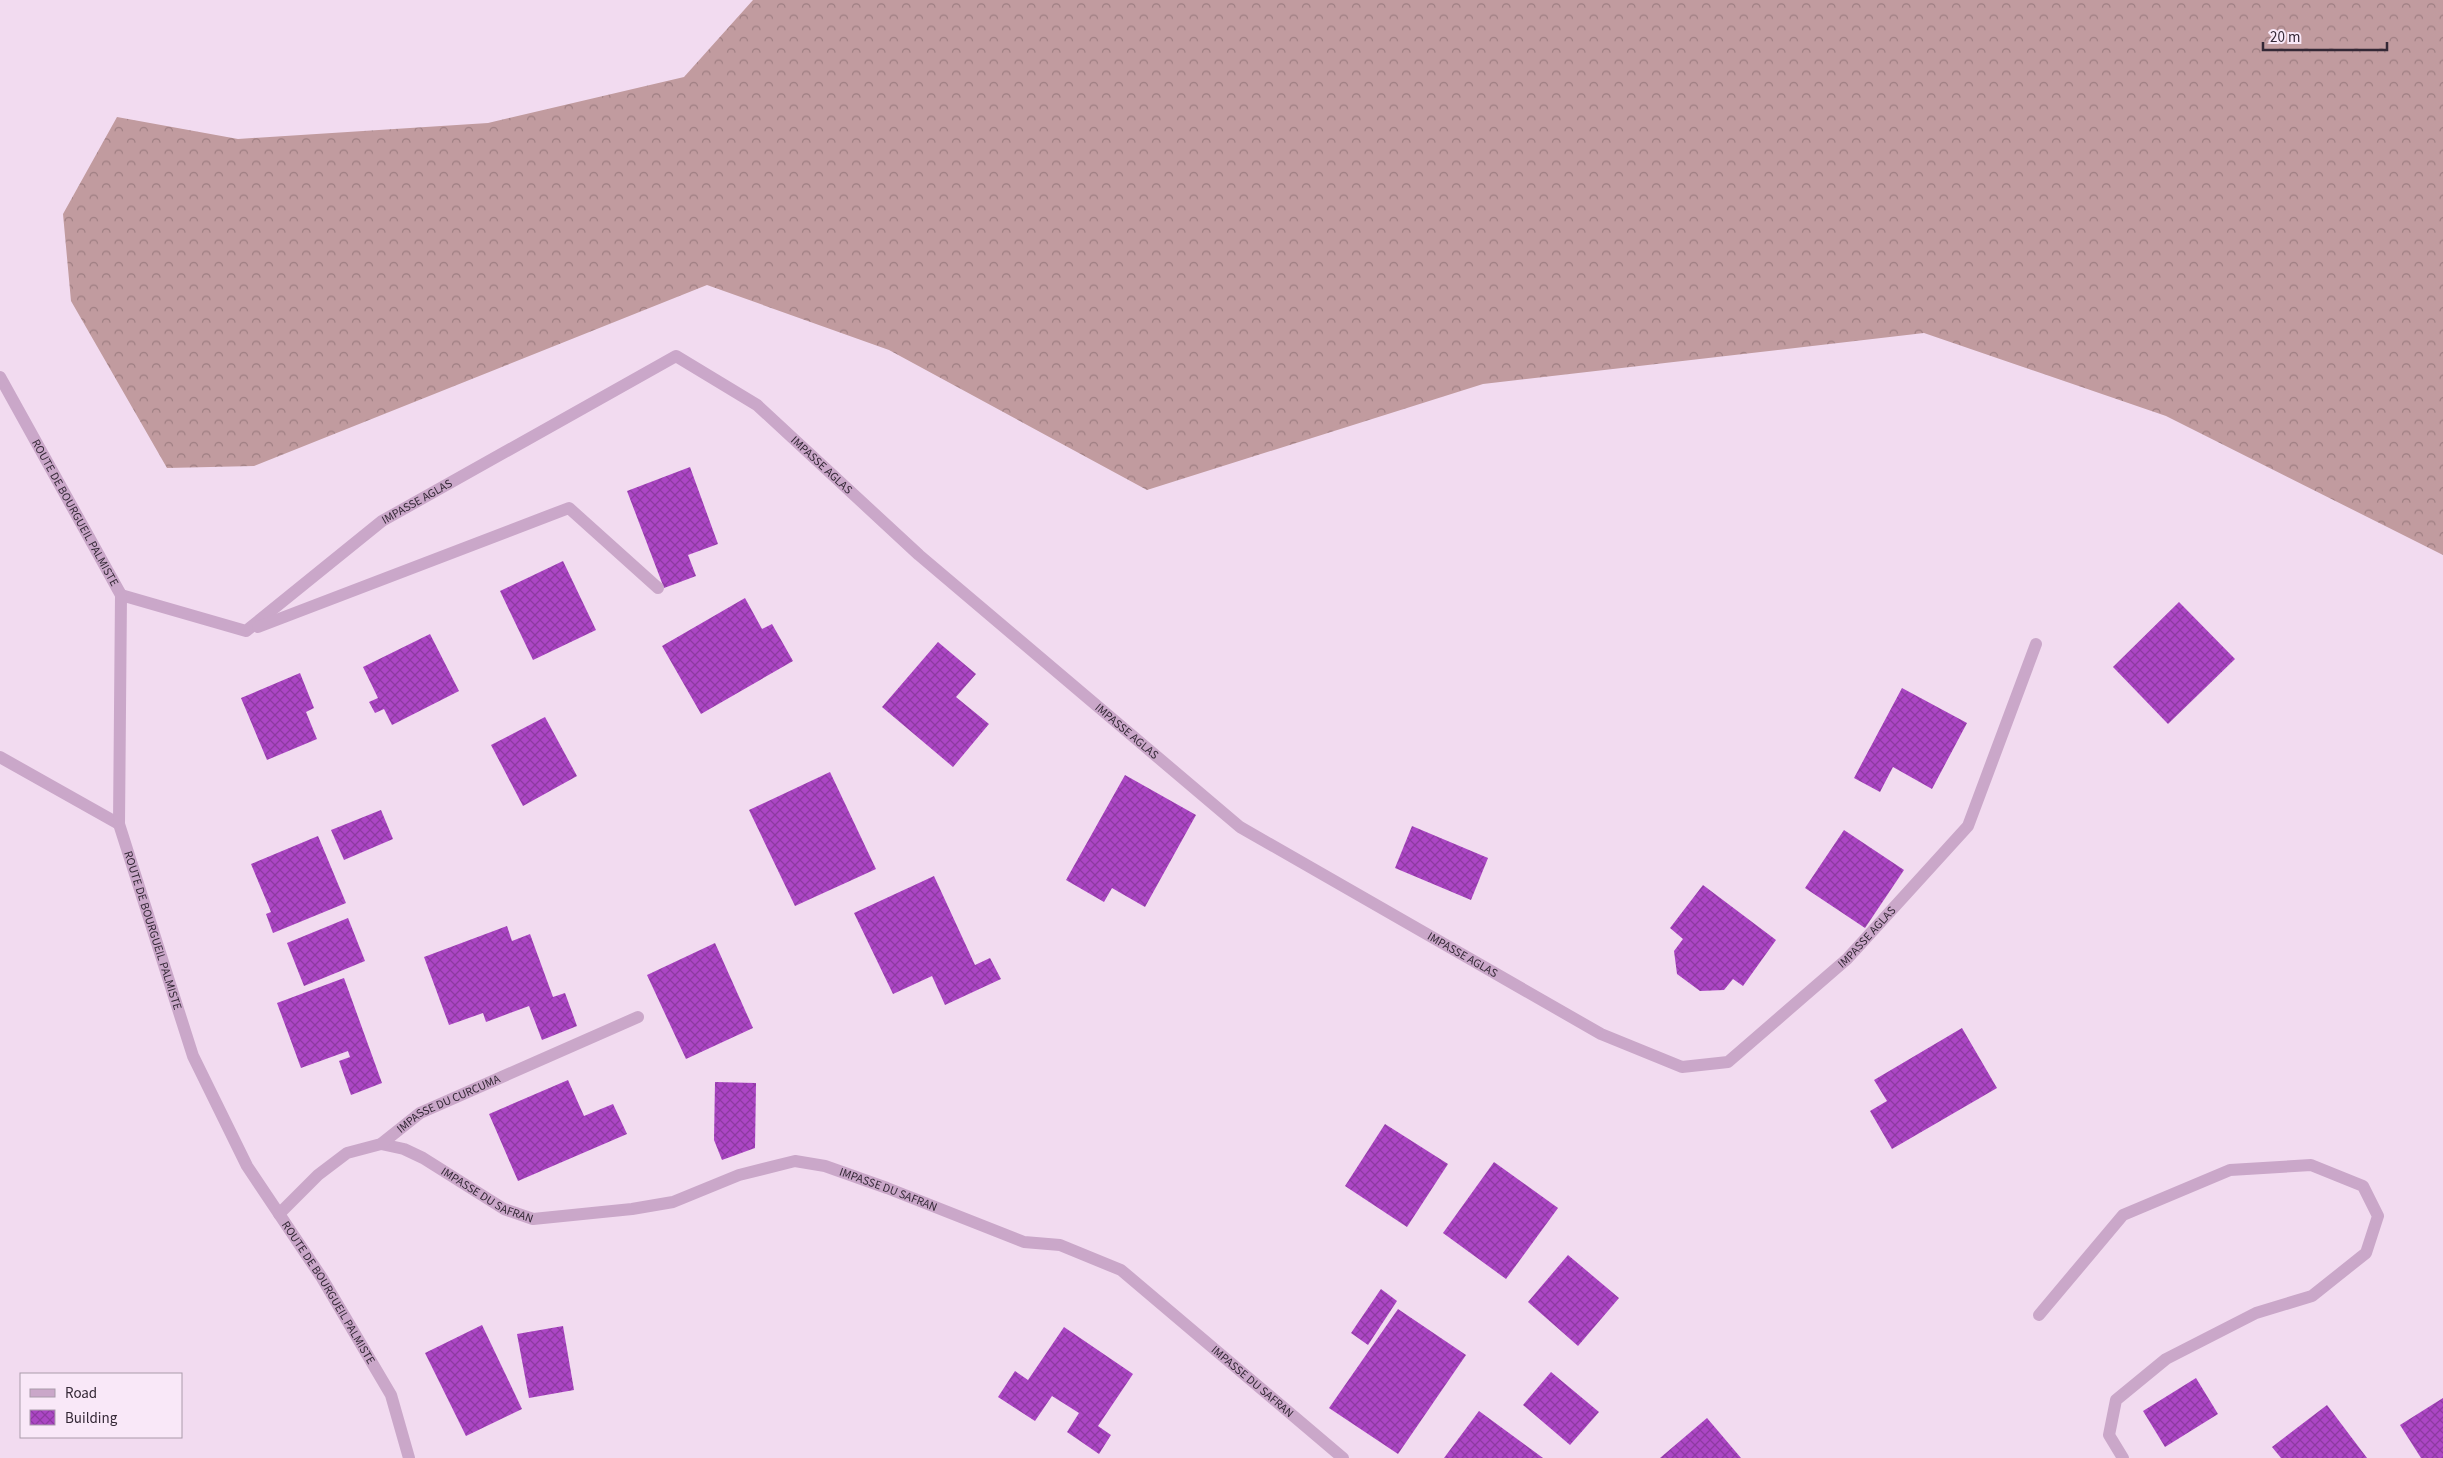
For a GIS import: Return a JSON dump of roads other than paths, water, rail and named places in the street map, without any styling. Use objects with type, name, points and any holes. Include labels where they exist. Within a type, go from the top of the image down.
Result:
[{"type":"street","name":"IMPASSE AGLAS","points":[[246,631],[382,521],[676,356],[757,405],[918,555],[1240,827],[1601,1034],[1682,1067],[1728,1062],[1847,959],[1968,826],[2036,644]]},
{"type":"street","name":"ROUTE DE BOURGUEIL PALMISTE","points":[[0,377],[121,595],[119,824],[193,1056],[247,1166],[322,1278],[391,1395],[408,1458]]},
{"type":"street","points":[[121,595],[246,631],[569,508],[658,588]]},
{"type":"street","points":[[0,757],[119,824]]},
{"type":"street","name":"IMPASSE DU CURCUMA","points":[[279,1214],[318,1174],[347,1153],[381,1144],[420,1113],[638,1017]]},
{"type":"street","name":"IMPASSE DU SAFRAN","points":[[381,1144],[404,1149],[423,1158],[504,1209],[533,1218],[632,1209],[673,1202],[739,1175],[795,1161],[825,1166],[887,1188],[1024,1242],[1060,1245],[1120,1270],[1343,1458]]},
{"type":"street","points":[[2039,1315],[2123,1214],[2230,1170],[2311,1165],[2363,1186],[2378,1216],[2366,1253],[2312,1296],[2256,1313],[2166,1359],[2116,1400],[2108,1434],[2123,1458]]}]
